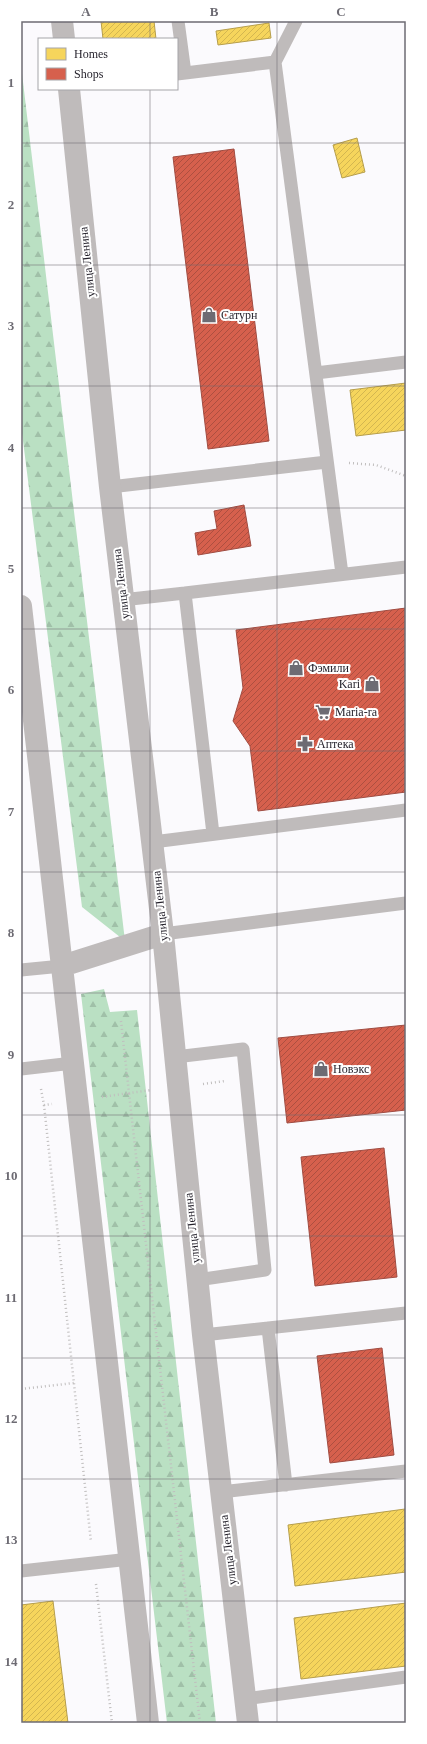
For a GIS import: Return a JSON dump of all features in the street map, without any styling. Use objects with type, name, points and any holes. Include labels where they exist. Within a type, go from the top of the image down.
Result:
[{"type":"street","points":[[62,21],[64,38]]},
{"type":"street","name":"улица Ленина","points":[[69,90],[122,600],[153,842],[197,1280],[248,1723]]},
{"type":"street","points":[[21,606],[148,1723]]},
{"type":"street","points":[[62,966],[163,934]]},
{"type":"lane","points":[[178,21],[181,73],[275,62]]},
{"type":"lane","points":[[296,21],[275,62],[342,574]]},
{"type":"lane","points":[[316,373],[406,362]]},
{"type":"lane","points":[[110,487],[327,462]]},
{"type":"lane","points":[[122,600],[406,567]]},
{"type":"lane","points":[[185,593],[213,834]]},
{"type":"lane","points":[[153,842],[406,810]]},
{"type":"lane","points":[[163,934],[406,903]]},
{"type":"lane","points":[[21,970],[62,966]]},
{"type":"lane","points":[[175,1057],[243,1049],[265,1270],[197,1280]]},
{"type":"lane","points":[[21,1069],[73,1063]]},
{"type":"lane","points":[[203,1335],[406,1312]]},
{"type":"lane","points":[[268,1328],[286,1485]]},
{"type":"lane","points":[[221,1492],[406,1471]]},
{"type":"lane","points":[[21,1571],[130,1559]]},
{"type":"lane","points":[[245,1699],[406,1677]]},
{"type":"path","points":[[327,462],[376,465],[406,476]]},
{"type":"path","points":[[38,1067],[44,1105],[112,1723]]},
{"type":"path","points":[[44,1105],[129,1093],[200,1723]]},
{"type":"path","points":[[21,1389],[74,1383]]},
{"type":"green space","points":[[21,65],[125,941],[82,907],[21,425]]},
{"type":"green space","points":[[104,989],[110,1012],[137,1010],[216,1723],[167,1723],[81,994]]},
{"type":"building: Homes","points":[[101,21],[154,21],[156,38],[103,38]]},
{"type":"building: Homes","points":[[269,23],[271,38],[218,45],[216,31]]},
{"type":"building: Homes","points":[[357,138],[365,172],[342,178],[333,145]]},
{"type":"building: Homes","points":[[406,383],[406,430],[356,436],[350,390]]},
{"type":"building: Homes","points":[[405,1509],[406,1572],[295,1586],[288,1525]]},
{"type":"building: Homes","points":[[53,1601],[68,1723],[21,1723],[21,1605]]},
{"type":"building: Homes","points":[[406,1603],[406,1666],[301,1679],[294,1618]]},
{"type":"building: Shops","points":[[234,149],[269,441],[208,449],[173,157]]},
{"type":"building: Shops","points":[[244,505],[251,546],[198,555],[195,533],[217,529],[214,511]]},
{"type":"building: Shops","points":[[406,608],[406,792],[258,811],[250,746],[233,721],[243,688],[236,630]]},
{"type":"building: Shops","points":[[406,1025],[406,1110],[287,1123],[278,1038]]},
{"type":"building: Shops","points":[[384,1148],[397,1277],[315,1286],[301,1157]]},
{"type":"building: Shops","points":[[382,1348],[394,1455],[330,1463],[317,1356]]},
{"type":"place","name":"Сатурн","points":[[209,315]]},
{"type":"place","name":"Фэмили","points":[[296,668]]},
{"type":"place","name":"Kari","points":[[372,684]]},
{"type":"place","name":"Maria-ra","points":[[323,712]]},
{"type":"place","name":"Аптека","points":[[305,744]]},
{"type":"place","name":"Новэкс","points":[[321,1069]]}]
